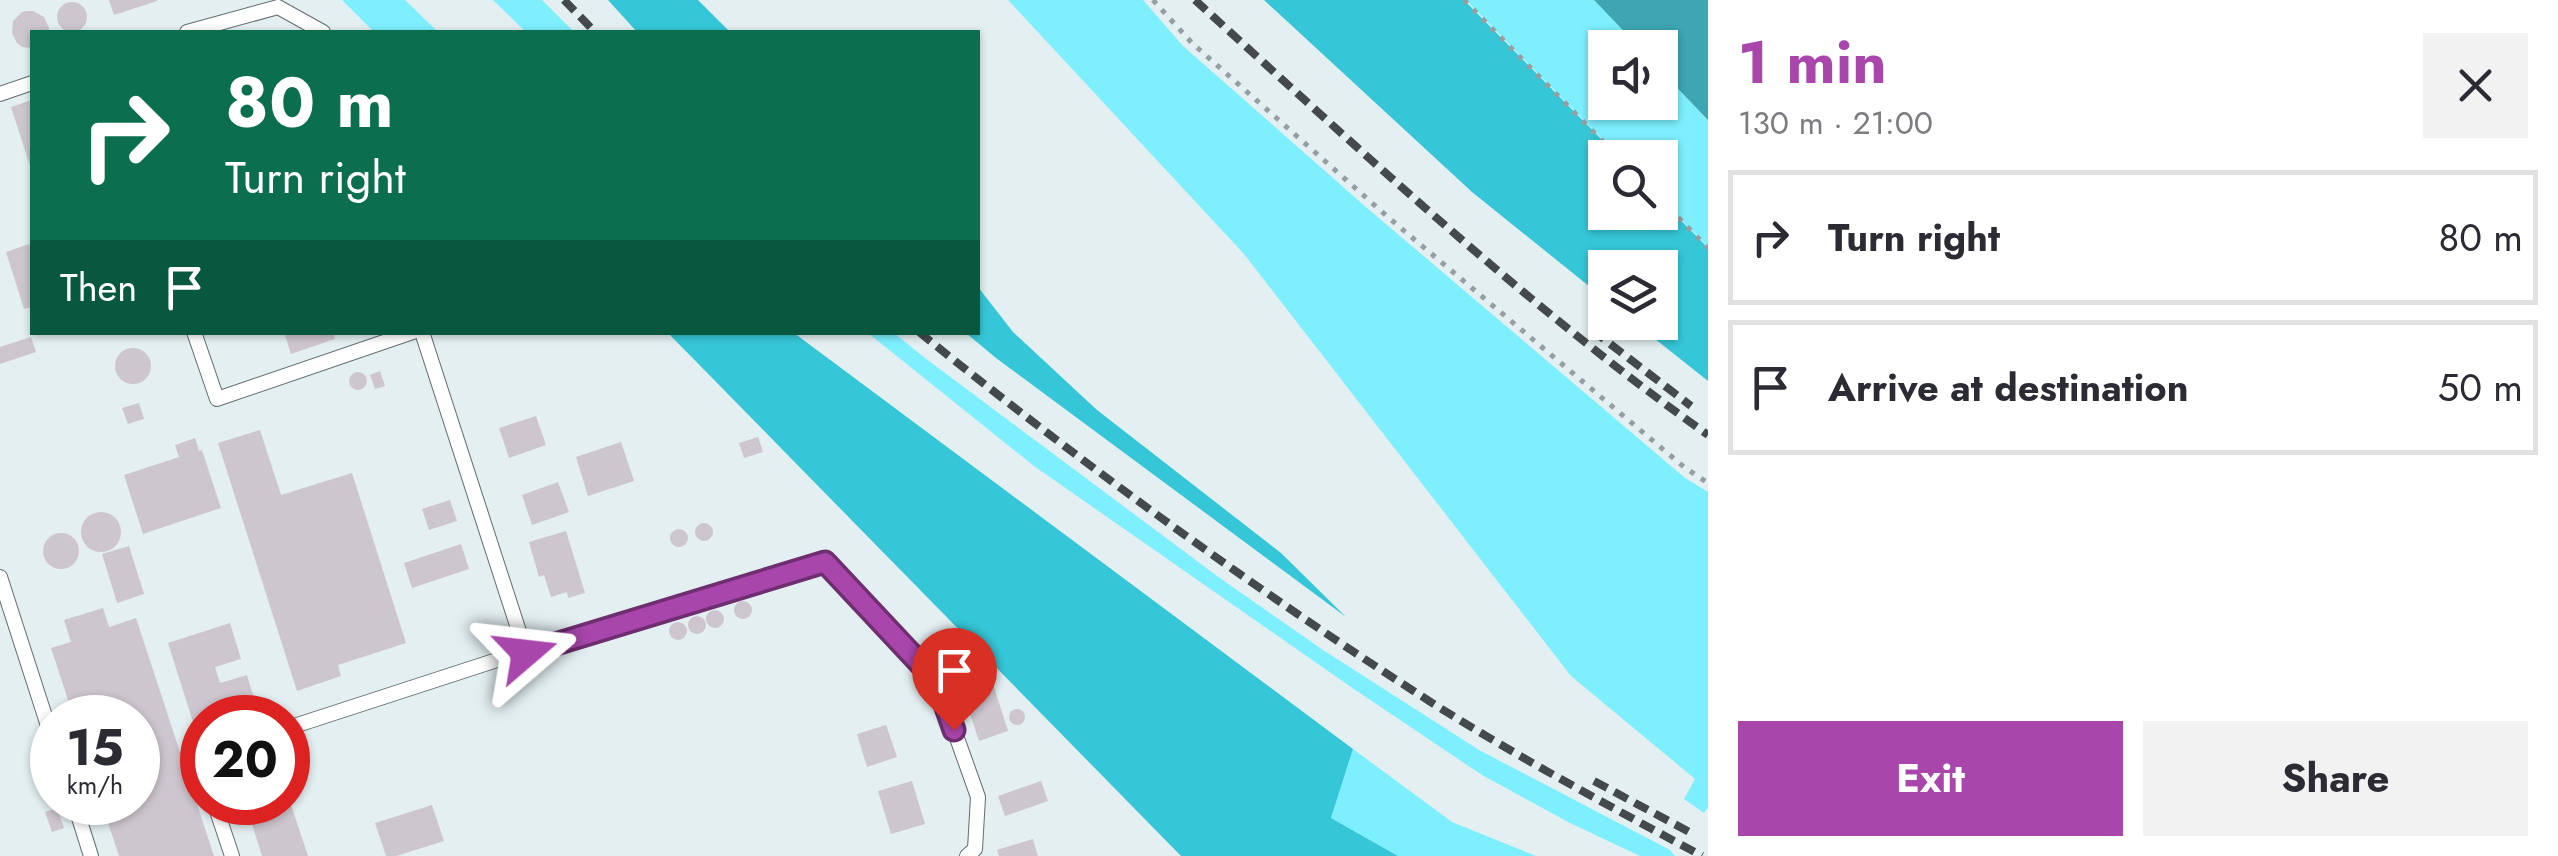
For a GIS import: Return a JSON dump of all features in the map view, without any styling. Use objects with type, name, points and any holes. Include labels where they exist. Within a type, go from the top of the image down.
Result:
[{"type":"lane","points":[[194,30],[276,4],[321,30]]},
{"type":"lane","points":[[0,94],[30,84]]},
{"type":"lane","points":[[195,335],[216,399],[404,335]]},
{"type":"lane","points":[[423,335],[526,653]]},
{"type":"lane","points":[[310,721],[825,562],[928,672],[942,696],[978,797],[975,849],[967,856]]},
{"type":"lane","points":[[0,577],[38,695]]},
{"type":"lane","points":[[81,825],[91,856]]},
{"type":"lane","points":[[222,825],[232,856]]},
{"type":"path","points":[[1153,0],[1192,43],[1389,218],[1684,467],[1708,483]]},
{"type":"path","points":[[1464,0],[1601,140]]},
{"type":"path","points":[[1678,217],[1708,248]]},
{"type":"shaded area","points":[[342,0],[405,0],[436,30],[372,30]]},
{"type":"shaded area","points":[[493,0],[542,0],[572,30],[524,30]]},
{"type":"shaded area","points":[[608,0],[698,0],[728,30],[635,30]]},
{"type":"shaded area","points":[[1008,0],[1143,0],[1183,46],[1367,208],[1685,478],[1708,492],[1708,807],[1704,813],[1684,799],[1695,779],[1571,676],[1244,254]]},
{"type":"shaded area","points":[[1264,0],[1464,0],[1602,140],[1588,140],[1588,230],[1678,230],[1678,217],[1708,248],[1708,381],[1656,340],[1678,340],[1678,250],[1588,250],[1588,285],[1472,192]]},
{"type":"shaded area","points":[[1466,0],[1594,0],[1623,30],[1588,30],[1588,120],[1678,120],[1678,89],[1708,120],[1708,247],[1678,216],[1678,140],[1603,140]]},
{"type":"shaded area","points":[[1594,0],[1708,0],[1708,120],[1678,89],[1678,30],[1623,30]]},
{"type":"shaded area","points":[[980,290],[1013,332],[1097,410],[1281,553],[1346,617],[968,335],[980,335]]},
{"type":"shaded area","points":[[670,335],[797,335],[1353,749],[1331,818],[1398,856],[1181,856]]},
{"type":"shaded area","points":[[870,335],[896,335],[1217,576],[1323,650],[1479,750],[1675,856],[1640,856],[1482,775],[1034,466]]},
{"type":"shaded area","points":[[1353,749],[1452,822],[1536,856],[1398,856],[1331,818]]},
{"type":"building","points":[[109,0],[157,0],[157,1],[114,15]]},
{"type":"building","points":[[72,2],[85,11],[85,23],[78,30],[66,30],[57,17],[62,7]]},
{"type":"building","points":[[33,11],[44,17],[49,28],[30,30],[30,48],[17,43],[12,33],[13,21],[22,12]]},
{"type":"building","points":[[30,101],[30,166],[11,107]]},
{"type":"building","points":[[29,244],[30,308],[24,309],[6,252]]},
{"type":"building","points":[[285,335],[334,335],[335,339],[291,354]]},
{"type":"building","points":[[31,337],[36,352],[0,364],[0,347]]},
{"type":"building","points":[[133,348],[145,354],[151,366],[145,378],[133,384],[121,378],[115,366],[121,354]]},
{"type":"building","points":[[380,371],[385,386],[375,389],[370,375]]},
{"type":"building","points":[[358,372],[367,381],[358,390],[349,381]]},
{"type":"building","points":[[139,403],[144,419],[128,424],[122,408]]},
{"type":"building","points":[[536,416],[546,445],[509,458],[499,428]]},
{"type":"building","points":[[260,430],[281,495],[352,473],[406,643],[338,665],[341,676],[297,691],[218,443]]},
{"type":"building","points":[[758,437],[763,452],[744,458],[739,443]]},
{"type":"building","points":[[195,438],[221,508],[143,534],[124,475],[179,457],[175,445]]},
{"type":"building","points":[[621,442],[634,481],[588,496],[576,457]]},
{"type":"building","points":[[558,482],[569,512],[532,525],[522,495]]},
{"type":"building","points":[[450,500],[457,521],[429,530],[422,509]]},
{"type":"building","points":[[101,512],[115,518],[121,532],[115,546],[101,552],[87,546],[81,532],[87,518]]},
{"type":"building","points":[[704,523],[713,532],[704,541],[695,532]]},
{"type":"building","points":[[679,529],[688,538],[679,547],[670,538]]},
{"type":"building","points":[[566,531],[585,593],[568,598],[567,592],[551,597],[544,575],[539,577],[529,542]]},
{"type":"building","points":[[61,533],[73,539],[79,551],[73,563],[61,569],[49,563],[43,551],[49,539]]},
{"type":"building","points":[[461,544],[469,569],[412,588],[404,563]]},
{"type":"building","points":[[129,546],[144,594],[117,603],[102,554]]},
{"type":"building","points":[[743,601],[752,610],[743,619],[734,610]]},
{"type":"building","points":[[103,608],[109,627],[136,618],[180,752],[180,825],[204,825],[214,856],[119,856],[109,825],[160,825],[160,695],[66,695],[51,648],[71,642],[64,620]]},
{"type":"building","points":[[715,610],[724,619],[715,628],[706,619]]},
{"type":"building","points":[[697,616],[706,625],[697,634],[688,625]]},
{"type":"building","points":[[678,622],[687,631],[678,640],[669,631]]},
{"type":"building","points":[[230,623],[241,659],[215,667],[220,683],[247,675],[253,695],[184,695],[168,643]]},
{"type":"building","points":[[988,668],[1008,731],[979,741],[958,678]]},
{"type":"building","points":[[1017,709],[1025,717],[1017,725],[1009,717]]},
{"type":"building","points":[[886,725],[897,757],[867,767],[857,734]]},
{"type":"building","points":[[912,781],[925,824],[891,834],[878,791]]},
{"type":"building","points":[[1041,781],[1048,801],[1005,816],[998,796]]},
{"type":"building","points":[[432,805],[444,841],[386,856],[375,823]]},
{"type":"building","points":[[50,825],[63,825],[64,828],[52,832]]},
{"type":"building","points":[[252,825],[298,825],[308,856],[262,856]]},
{"type":"building","points":[[1033,839],[1038,856],[999,856],[997,850]]},
{"type":"railway","points":[[564,0],[593,30]]},
{"type":"railway","points":[[1195,0],[1509,280],[1708,435]]},
{"type":"railway","points":[[923,335],[1173,526],[1370,663],[1502,745],[1702,856]]},
{"type":"railway","points":[[1605,340],[1691,406]]},
{"type":"railway","points":[[1594,781],[1695,835]]},
{"type":"route","points":[[526,653],[825,562],[928,672],[954,730]]}]
